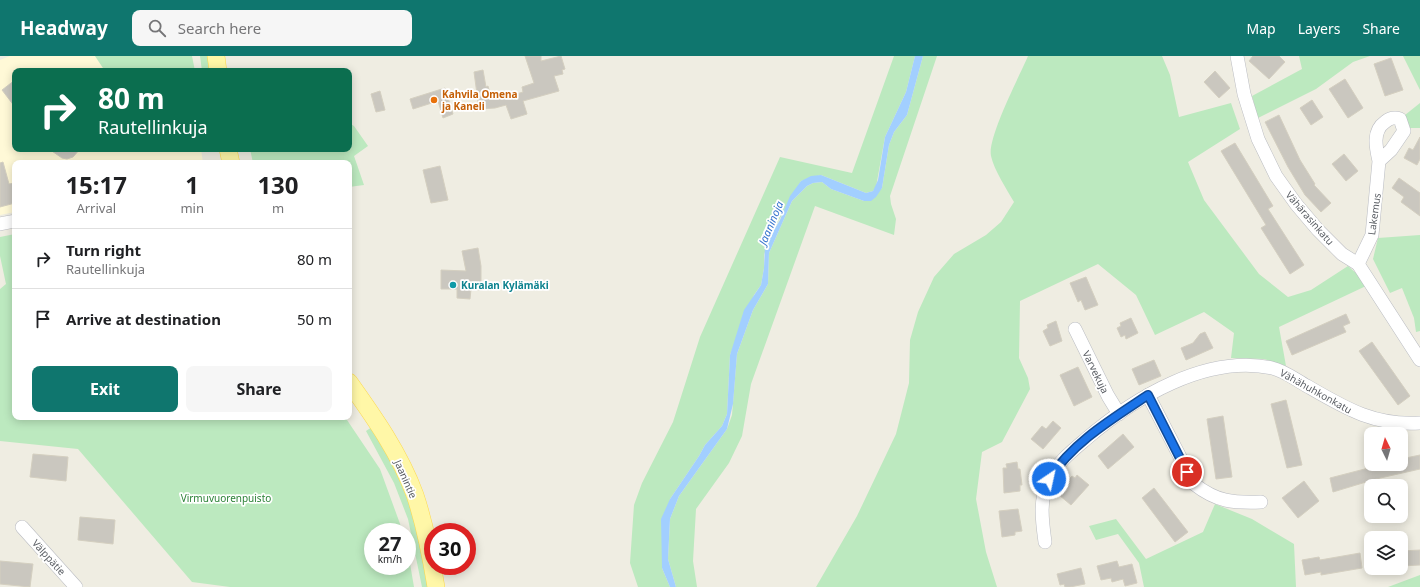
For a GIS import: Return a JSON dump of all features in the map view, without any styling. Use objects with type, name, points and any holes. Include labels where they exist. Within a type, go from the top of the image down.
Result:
[{"type":"main road","points":[[216,56],[218,68]]},
{"type":"main road","name":"Jaanintie","points":[[352,386],[363,401],[399,460],[414,495],[431,553],[436,587]]},
{"type":"street","name":"Vähärasinkatu","points":[[1237,56],[1244,94],[1258,139],[1276,176],[1296,204],[1318,230],[1342,254],[1358,264],[1382,298],[1396,324],[1420,360]]},
{"type":"street","name":"Lakemus","points":[[1358,264],[1372,235],[1379,161]]},
{"type":"street","points":[[0,224],[12,222]]},
{"type":"street","name":"Varvekuja","points":[[1076,329],[1108,396],[1119,414]]},
{"type":"street","name":"Vähähuhkonkatu","points":[[1045,542],[1041,509],[1049,479],[1062,461],[1101,426],[1148,395],[1194,375],[1225,367],[1249,365],[1274,368],[1347,409],[1373,419],[1408,424],[1420,423]]},
{"type":"street","points":[[1148,395],[1194,484],[1207,494],[1234,503],[1261,502]]},
{"type":"street","name":"Välppätie","points":[[22,527],[76,587]]},
{"type":"shaded area","points":[[10,56],[95,56],[103,68],[12,68],[12,152],[201,152],[203,160],[12,160],[12,213],[0,215],[0,60]]},
{"type":"green space","points":[[95,56],[192,56],[194,68],[103,68]]},
{"type":"green space","points":[[200,56],[208,56],[209,68],[202,68]]},
{"type":"green space","points":[[894,56],[915,56],[906,92],[885,137],[876,187],[873,191],[866,193],[821,175],[801,181],[770,236],[764,255],[764,268],[761,285],[754,295],[730,355],[727,414],[722,426],[705,445],[670,499],[662,568],[670,587],[638,587],[630,563],[634,505],[642,483],[673,422],[700,337],[780,157],[852,173]]},
{"type":"green space","points":[[923,56],[937,56],[890,196],[896,219],[894,235],[815,206],[751,384],[742,436],[729,463],[696,509],[693,561],[697,587],[676,587],[668,559],[670,519],[679,496],[727,429],[732,415],[737,354],[753,310],[768,284],[769,253],[792,201],[807,186],[813,183],[822,182],[831,189],[864,201],[882,188],[889,145],[894,132],[907,115]]},
{"type":"green space","points":[[1028,56],[1162,56],[1170,75],[1179,117],[1231,103],[1240,129],[1188,162],[1204,200],[1259,274],[1288,297],[1311,290],[1348,266],[1357,274],[1366,286],[1279,327],[1286,366],[1264,359],[1231,358],[1234,333],[1204,312],[1155,335],[1136,295],[1098,264],[1020,301],[1019,358],[1028,378],[1030,389],[1002,442],[982,452],[976,499],[986,552],[997,587],[816,587],[857,516],[896,434],[909,383],[910,340],[918,312],[934,277],[954,254],[986,235],[1001,222],[1014,202],[995,167],[991,156],[991,147],[999,121]]},
{"type":"green space","points":[[1299,56],[1370,56],[1353,62],[1316,89],[1258,118],[1252,96],[1302,69]]},
{"type":"green space","points":[[1403,56],[1420,56],[1420,90]]},
{"type":"green space","points":[[1420,103],[1420,128],[1410,128],[1405,115]]},
{"type":"green space","points":[[352,125],[368,146],[354,156],[364,185],[352,187],[352,160],[252,160],[251,152],[352,152]]},
{"type":"green space","name":"Virmuvuorenpuisto","points":[[12,235],[12,420],[347,420],[380,469],[400,523],[364,523],[364,575],[412,575],[414,587],[230,587],[192,582],[78,449],[0,441],[0,289],[6,284],[0,256],[0,237]]},
{"type":"green space","points":[[1420,235],[1420,331],[1416,332],[1414,318],[1402,288],[1390,293],[1373,259],[1378,238]]},
{"type":"green space","points":[[372,427],[392,461],[411,506],[415,523],[409,523],[394,483],[366,431]]},
{"type":"green space","points":[[1215,504],[1252,519],[1294,544],[1296,587],[1144,587],[1139,563],[1118,534],[1096,540],[1089,526],[1116,519],[1146,559],[1203,532]]},
{"type":"green space","points":[[416,527],[424,561],[424,575],[427,575],[430,587],[422,587],[416,558]]},
{"type":"green space","points":[[1420,575],[1420,587],[1388,587]]},
{"type":"water","points":[[915,56],[923,56],[907,115],[894,132],[889,145],[882,188],[876,197],[871,201],[864,201],[831,189],[822,182],[813,183],[807,186],[792,201],[769,253],[768,284],[753,310],[737,354],[733,404],[727,429],[679,496],[670,519],[668,559],[676,587],[670,587],[662,568],[661,519],[670,499],[705,445],[722,426],[727,414],[730,355],[744,310],[761,285],[764,268],[765,245],[780,220],[790,196],[801,181],[811,176],[821,175],[866,193],[873,191],[878,180],[885,137],[906,92]]},
{"type":"building","points":[[525,56],[541,56],[541,61],[561,56],[565,69],[562,70],[563,74],[554,76],[559,91],[523,101],[527,114],[511,119],[506,105],[495,108],[479,109],[474,72],[483,70],[486,87],[488,86],[491,98],[505,94],[506,97],[523,92],[522,87],[534,83]]},
{"type":"building","points":[[1253,56],[1279,56],[1285,62],[1269,79],[1249,61]]},
{"type":"building","points":[[1391,58],[1403,90],[1385,96],[1374,64]]},
{"type":"building","points":[[1215,71],[1230,88],[1219,98],[1204,82]]},
{"type":"building","points":[[1345,79],[1363,108],[1348,118],[1329,89]]},
{"type":"building","points":[[12,82],[12,103],[2,90]]},
{"type":"building","points":[[445,88],[453,114],[443,118],[438,101],[413,109],[410,99]]},
{"type":"building","points":[[380,91],[385,110],[376,112],[371,94]]},
{"type":"building","points":[[1312,100],[1323,117],[1311,125],[1300,108]]},
{"type":"building","points":[[1279,115],[1300,160],[1315,184],[1314,185],[1331,203],[1321,212],[1305,195],[1288,167],[1265,122]]},
{"type":"building","points":[[1420,137],[1420,159],[1417,165],[1404,158],[1409,148],[1413,150]]},
{"type":"building","points":[[1235,143],[1273,206],[1268,209],[1304,265],[1290,274],[1261,228],[1266,225],[1221,151]]},
{"type":"building","points":[[53,152],[77,152],[73,157],[67,159],[62,158]]},
{"type":"building","points":[[1344,154],[1358,171],[1346,181],[1332,164]]},
{"type":"building","points":[[3,162],[9,184],[12,184],[12,204],[0,207],[0,163]]},
{"type":"building","points":[[440,166],[448,200],[431,203],[423,170]]},
{"type":"building","points":[[1399,178],[1420,193],[1420,216],[1401,202],[1404,197],[1392,188]]},
{"type":"building","points":[[478,248],[481,266],[481,290],[471,289],[470,299],[457,298],[457,289],[441,289],[441,270],[466,271],[462,251]]},
{"type":"building","points":[[1086,277],[1098,305],[1085,310],[1081,300],[1078,302],[1070,283]]},
{"type":"building","points":[[1346,314],[1350,323],[1343,326],[1346,332],[1292,355],[1286,341]]},
{"type":"building","points":[[1131,318],[1138,333],[1126,339],[1125,335],[1121,337],[1117,328],[1121,326],[1120,323]]},
{"type":"building","points":[[1056,321],[1062,341],[1050,346],[1043,331],[1048,328],[1047,325]]},
{"type":"building","points":[[1205,332],[1213,348],[1186,360],[1181,348],[1193,343],[1200,334]]},
{"type":"building","points":[[1372,342],[1410,396],[1398,405],[1359,351]]},
{"type":"building","points":[[1154,360],[1161,376],[1139,385],[1132,369]]},
{"type":"building","points":[[1078,367],[1092,397],[1074,406],[1060,375]]},
{"type":"building","points":[[1286,400],[1302,465],[1287,468],[1271,404]]},
{"type":"building","points":[[1223,416],[1232,477],[1216,479],[1207,419]]},
{"type":"building","points":[[1053,421],[1061,428],[1043,449],[1031,439],[1042,426],[1046,429]]},
{"type":"building","points":[[1123,434],[1134,447],[1108,469],[1098,456]]},
{"type":"building","points":[[33,454],[68,457],[66,481],[30,477]]},
{"type":"building","points":[[1420,455],[1420,469],[1376,479],[1364,479],[1364,483],[1333,492],[1330,478],[1364,469],[1364,471],[1408,471],[1408,458]]},
{"type":"building","points":[[1017,462],[1018,469],[1020,469],[1022,485],[1020,485],[1020,491],[1004,493],[1003,468],[1007,468],[1006,464]]},
{"type":"building","points":[[1077,475],[1089,485],[1071,505],[1059,495],[1065,489],[1062,487],[1072,476],[1075,478]]},
{"type":"building","points":[[1304,481],[1319,501],[1298,518],[1282,498]]},
{"type":"building","points":[[1154,488],[1188,532],[1175,542],[1142,498]]},
{"type":"building","points":[[1018,509],[1022,531],[1015,532],[1015,535],[1002,537],[999,511]]},
{"type":"building","points":[[80,517],[115,520],[113,544],[78,540]]},
{"type":"building","points":[[1420,550],[1420,565],[1408,566],[1408,551]]},
{"type":"building","points":[[1360,553],[1362,568],[1321,575],[1321,572],[1305,575],[1302,560],[1319,557],[1320,560]]},
{"type":"building","points":[[0,561],[33,564],[30,587],[0,584]]},
{"type":"building","points":[[1117,561],[1119,567],[1132,564],[1137,583],[1125,586],[1123,579],[1112,582],[1111,578],[1101,580],[1097,566]]},
{"type":"building","points":[[1081,568],[1085,584],[1070,587],[1065,587],[1064,584],[1060,585],[1057,574]]},
{"type":"place","name":"Kahvila Omena ja Kaneli","points":[[434,100]]},
{"type":"place","name":"Kuralan Kylämäki","points":[[453,285]]},
{"type":"route","points":[[1049,479],[1062,461],[1101,426],[1148,395],[1187,472]]},
{"type":"water label","name":"Jaaninoja","points":[[771,223]]}]
